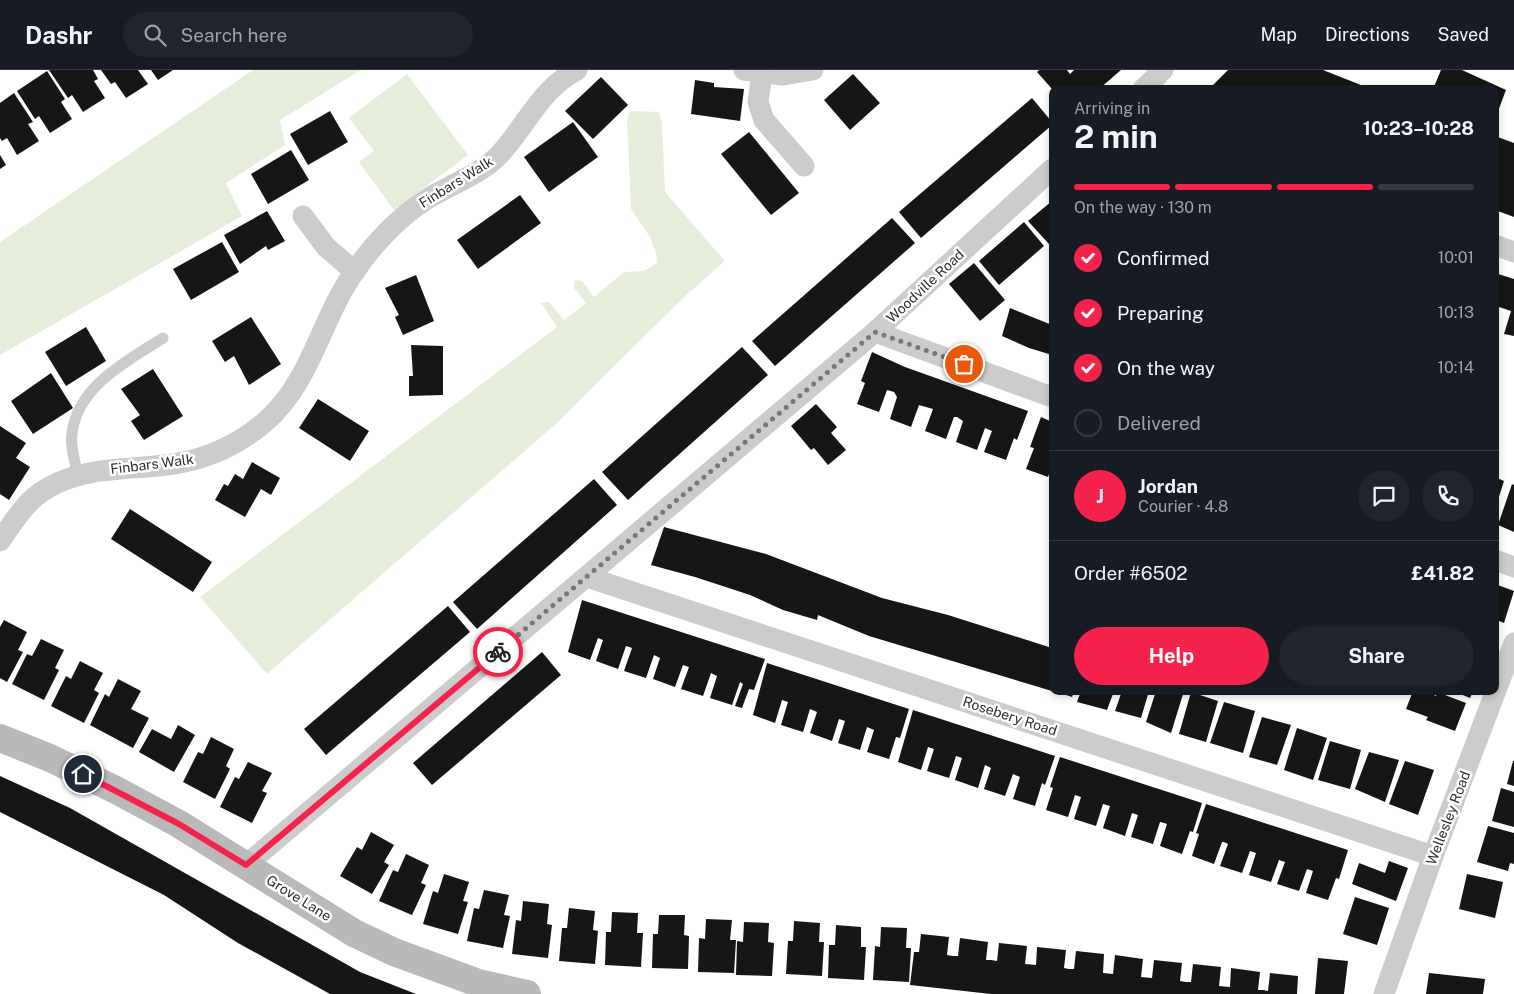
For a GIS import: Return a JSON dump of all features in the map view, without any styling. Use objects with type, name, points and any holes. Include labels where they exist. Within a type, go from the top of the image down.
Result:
[{"type":"main road","name":"Grove Lane","points":[[0,738],[50,758],[116,790],[246,865],[354,933],[394,952],[478,983],[527,994]]},
{"type":"street","name":"Finbars Walk","points":[[0,541],[38,494],[62,480],[78,475],[195,460],[233,445],[248,436],[267,420],[296,387],[354,272],[371,250],[411,210],[470,176],[500,153],[556,84],[576,70]]},
{"type":"street","points":[[804,166],[764,120],[758,102],[753,72],[783,75],[813,70]]},
{"type":"street","points":[[1147,85],[1163,70]]},
{"type":"street","name":"Woodville Road","points":[[246,865],[875,332],[1049,173]]},
{"type":"street","points":[[303,216],[326,247],[354,272]]},
{"type":"street","points":[[1499,246],[1514,252]]},
{"type":"street","points":[[875,332],[1049,396]]},
{"type":"street","points":[[1499,561],[1514,567]]},
{"type":"street","name":"Rosebery Road","points":[[587,577],[1433,856]]},
{"type":"street","name":"Wellesley Road","points":[[1499,682],[1514,643]]},
{"type":"street","name":"Wellesley Road","points":[[1384,994],[1433,856],[1494,695]]},
{"type":"lane","points":[[78,475],[71,435],[80,407],[104,378],[163,338]]},
{"type":"green space","points":[[253,70],[361,70],[280,120],[285,145],[226,183],[242,216],[0,355],[0,242]]},
{"type":"green space","points":[[407,74],[468,155],[394,210],[359,162],[374,151],[349,118]]},
{"type":"green space","points":[[630,111],[659,112],[662,123],[665,192],[725,261],[683,298],[557,423],[267,674],[200,597],[557,327],[541,303],[549,302],[564,320],[586,303],[574,288],[575,280],[582,281],[594,297],[624,272],[644,271],[657,263],[656,253],[650,237],[631,209],[627,120]]},
{"type":"building","points":[[49,70],[93,70],[98,79],[94,81],[105,98],[83,112],[72,95],[68,98]]},
{"type":"building","points":[[101,70],[138,70],[148,84],[126,98],[115,82],[111,84]]},
{"type":"building","points":[[151,70],[173,70],[158,80]]},
{"type":"building","points":[[1039,70],[1067,70],[1070,74],[1074,70],[1121,70],[1104,85],[1049,86],[1037,72]]},
{"type":"building","points":[[1228,70],[1323,70],[1361,85],[1213,85]]},
{"type":"building","points":[[1441,70],[1462,70],[1495,85],[1435,85]]},
{"type":"building","points":[[47,71],[65,99],[61,102],[72,119],[50,133],[39,116],[35,119],[17,91]]},
{"type":"building","points":[[853,74],[880,103],[850,130],[824,100]]},
{"type":"building","points":[[601,77],[628,105],[593,139],[565,111]]},
{"type":"building","points":[[695,80],[714,83],[714,87],[744,89],[740,121],[691,114]]},
{"type":"building","points":[[1499,87],[1506,90],[1499,108]]},
{"type":"building","points":[[14,93],[33,122],[28,124],[39,141],[17,155],[7,138],[2,141],[0,138],[0,103]]},
{"type":"building","points":[[1032,98],[1049,118],[1049,128],[921,238],[899,212]]},
{"type":"building","points":[[330,111],[348,142],[308,165],[290,134]]},
{"type":"building","points":[[573,122],[598,157],[549,192],[524,157]]},
{"type":"building","points":[[749,132],[799,193],[771,215],[721,154]]},
{"type":"building","points":[[1499,137],[1514,143],[1514,217],[1499,211]]},
{"type":"building","points":[[291,150],[309,180],[268,204],[251,174]]},
{"type":"building","points":[[0,155],[6,165],[0,169]]},
{"type":"building","points":[[520,195],[541,223],[478,269],[457,240]]},
{"type":"building","points":[[1049,204],[1049,244],[1028,221]]},
{"type":"building","points":[[267,211],[285,241],[268,250],[266,246],[240,264],[224,235]]},
{"type":"building","points":[[892,218],[915,243],[775,366],[752,341]]},
{"type":"building","points":[[1024,222],[1044,246],[999,285],[979,261]]},
{"type":"building","points":[[222,242],[239,272],[191,300],[173,269]]},
{"type":"building","points":[[974,263],[1005,300],[980,321],[949,284]]},
{"type":"building","points":[[1499,274],[1514,279],[1514,336],[1504,334],[1511,311],[1499,307]]},
{"type":"building","points":[[416,275],[434,321],[403,335],[395,317],[399,315],[385,288]]},
{"type":"building","points":[[1010,308],[1049,324],[1049,354],[1029,348],[1002,336]]},
{"type":"building","points":[[251,317],[281,364],[249,385],[234,356],[225,362],[212,341]]},
{"type":"building","points":[[86,327],[106,361],[66,386],[45,352]]},
{"type":"building","points":[[411,345],[443,346],[443,395],[409,396],[409,376],[413,376]]},
{"type":"building","points":[[742,347],[768,375],[628,500],[602,472]]},
{"type":"building","points":[[872,352],[905,367],[1028,411],[1017,440],[1014,438],[1006,460],[984,452],[992,431],[985,428],[977,450],[956,442],[963,421],[957,417],[954,417],[946,439],[925,431],[933,409],[919,405],[911,427],[890,419],[897,397],[894,392],[887,390],[879,412],[857,404],[865,383],[861,381]]},
{"type":"building","points":[[153,369],[183,416],[144,440],[131,421],[140,415],[121,389]]},
{"type":"building","points":[[51,373],[73,408],[33,434],[11,401]]},
{"type":"building","points":[[318,399],[369,431],[350,461],[299,428]]},
{"type":"building","points":[[816,404],[837,427],[831,433],[846,450],[828,465],[814,448],[811,450],[791,426]]},
{"type":"building","points":[[1041,417],[1049,421],[1048,477],[1026,469],[1034,448],[1030,447]]},
{"type":"building","points":[[0,426],[26,443],[16,458],[30,467],[9,500],[0,494]]},
{"type":"building","points":[[252,462],[280,478],[271,495],[261,489],[245,517],[215,500],[224,484],[228,486],[235,474],[243,479]]},
{"type":"building","points":[[594,479],[617,505],[477,629],[453,602]]},
{"type":"building","points":[[1499,479],[1504,481],[1499,497]]},
{"type":"building","points":[[1512,484],[1514,485],[1514,532],[1499,525]]},
{"type":"building","points":[[130,509],[212,562],[193,592],[111,539]]},
{"type":"building","points":[[664,527],[766,554],[882,598],[948,615],[1049,647],[1049,690],[869,636],[818,615],[817,620],[783,610],[750,595],[651,565]]},
{"type":"building","points":[[1499,585],[1514,591],[1504,623],[1499,621]]},
{"type":"building","points":[[582,600],[765,659],[754,690],[749,689],[742,708],[735,706],[743,684],[740,682],[732,705],[710,698],[717,676],[711,673],[703,696],[681,689],[689,667],[683,665],[675,687],[653,679],[660,658],[654,655],[646,678],[624,671],[632,648],[626,646],[618,669],[596,661],[603,640],[598,638],[590,660],[568,652]]},
{"type":"building","points":[[448,606],[470,632],[326,755],[304,729]]},
{"type":"building","points":[[4,620],[27,632],[18,650],[23,652],[7,682],[0,678],[0,627]]},
{"type":"building","points":[[41,639],[64,650],[55,668],[59,670],[44,700],[12,684],[27,654],[32,656]]},
{"type":"building","points":[[542,652],[561,675],[432,785],[413,763]]},
{"type":"building","points":[[80,661],[103,673],[94,690],[99,693],[84,723],[51,706],[66,676],[71,679]]},
{"type":"building","points":[[767,663],[909,709],[900,738],[896,737],[889,759],[867,752],[874,730],[867,727],[860,750],[838,743],[845,721],[839,719],[832,741],[810,733],[817,712],[810,709],[803,732],[781,725],[788,702],[782,700],[775,723],[753,715]]},
{"type":"building","points":[[118,679],[141,691],[131,709],[149,718],[133,748],[90,725],[105,694],[109,697]]},
{"type":"building","points":[[1080,695],[1113,695],[1107,710],[1077,702]]},
{"type":"building","points":[[1121,695],[1148,695],[1141,718],[1115,711]]},
{"type":"building","points":[[1155,695],[1183,695],[1171,733],[1146,722]]},
{"type":"building","points":[[1190,695],[1200,695],[1218,701],[1206,742],[1179,734]]},
{"type":"building","points":[[1411,695],[1445,695],[1466,703],[1455,731],[1426,720],[1428,717],[1406,709]]},
{"type":"building","points":[[1224,702],[1255,711],[1243,753],[1210,743]]},
{"type":"building","points":[[913,710],[1055,756],[1045,785],[1042,783],[1035,806],[1013,799],[1020,777],[1013,774],[1005,796],[984,789],[991,768],[985,765],[978,788],[955,780],[962,758],[956,756],[949,778],[927,771],[934,749],[928,747],[921,770],[898,762]]},
{"type":"building","points":[[1262,717],[1291,725],[1277,765],[1249,757]]},
{"type":"building","points":[[178,725],[195,735],[174,772],[139,752],[152,729],[171,739]]},
{"type":"building","points":[[1297,728],[1327,738],[1313,780],[1284,770]]},
{"type":"building","points":[[211,737],[234,749],[226,766],[230,769],[215,799],[183,782],[198,752],[203,754]]},
{"type":"building","points":[[1330,741],[1361,750],[1350,789],[1318,780]]},
{"type":"building","points":[[1369,752],[1399,760],[1385,802],[1355,789]]},
{"type":"building","points":[[1060,757],[1202,803],[1193,832],[1190,831],[1182,854],[1160,846],[1167,824],[1164,823],[1160,822],[1153,844],[1131,837],[1138,815],[1132,813],[1125,836],[1103,828],[1110,806],[1103,804],[1096,826],[1074,819],[1081,797],[1075,795],[1068,817],[1046,810],[1053,788],[1050,787]]},
{"type":"building","points":[[1405,761],[1434,770],[1418,815],[1389,804]]},
{"type":"building","points":[[1514,761],[1514,786],[1507,784]]},
{"type":"building","points":[[248,762],[272,773],[262,791],[267,793],[252,823],[220,807],[235,777],[239,779]]},
{"type":"building","points":[[0,776],[70,808],[360,972],[416,994],[330,994],[238,943],[164,895],[0,812]]},
{"type":"building","points":[[1501,788],[1514,792],[1514,827],[1492,821]]},
{"type":"building","points":[[1206,804],[1348,850],[1339,879],[1336,878],[1328,900],[1306,893],[1313,871],[1307,869],[1299,891],[1277,884],[1285,862],[1279,860],[1271,882],[1249,875],[1256,853],[1250,851],[1242,873],[1220,866],[1228,844],[1224,842],[1222,842],[1214,864],[1192,856],[1199,834],[1196,833]]},
{"type":"building","points":[[1488,826],[1514,833],[1514,864],[1510,863],[1508,871],[1477,862]]},
{"type":"building","points":[[371,832],[394,845],[384,862],[389,865],[372,894],[340,876],[357,847],[362,850]]},
{"type":"building","points":[[406,854],[429,865],[421,883],[426,885],[412,915],[379,901],[393,870],[398,872]]},
{"type":"building","points":[[1389,861],[1408,868],[1396,901],[1352,884],[1359,863],[1385,873]]},
{"type":"building","points":[[444,874],[469,882],[463,901],[468,902],[458,934],[423,924],[433,891],[438,893]]},
{"type":"building","points":[[1467,874],[1503,882],[1495,918],[1459,909]]},
{"type":"building","points":[[484,890],[509,895],[504,915],[510,916],[503,948],[467,941],[474,908],[479,909]]},
{"type":"building","points":[[1355,897],[1389,908],[1377,945],[1343,934]]},
{"type":"building","points":[[523,901],[549,904],[547,924],[552,925],[548,958],[512,954],[516,920],[521,921]]},
{"type":"building","points":[[569,908],[595,911],[593,930],[598,931],[595,964],[559,961],[562,928],[567,928]]},
{"type":"building","points":[[612,912],[638,913],[637,933],[643,933],[641,967],[605,965],[606,932],[611,932]]},
{"type":"building","points":[[659,915],[685,915],[684,935],[689,936],[688,969],[652,968],[653,934],[658,934]]},
{"type":"building","points":[[706,919],[732,920],[730,940],[736,940],[734,973],[698,972],[699,938],[705,939]]},
{"type":"building","points":[[794,921],[820,923],[819,942],[824,942],[822,976],[786,974],[788,941],[793,941]]},
{"type":"building","points":[[744,922],[769,923],[768,942],[774,943],[772,976],[736,975],[737,941],[743,942]]},
{"type":"building","points":[[836,925],[861,927],[861,947],[866,947],[864,980],[828,978],[829,945],[835,945]]},
{"type":"building","points":[[881,927],[907,928],[906,948],[911,948],[909,982],[873,980],[875,946],[880,947]]},
{"type":"building","points":[[921,934],[949,937],[947,955],[953,956],[958,956],[960,938],[988,942],[986,960],[997,961],[999,943],[1027,946],[1025,964],[1036,965],[1037,947],[1066,950],[1064,968],[1069,969],[1074,969],[1076,951],[1104,954],[1103,973],[1113,974],[1115,955],[1143,959],[1141,977],[1152,978],[1154,960],[1182,963],[1180,981],[1186,982],[1191,982],[1193,964],[1221,967],[1219,986],[1230,987],[1231,968],[1260,972],[1258,990],[1268,991],[1270,973],[1298,976],[1297,994],[991,994],[910,985],[914,952],[919,952]]},
{"type":"building","points":[[1318,958],[1348,961],[1344,994],[1315,994]]},
{"type":"building","points":[[1429,973],[1485,979],[1483,994],[1426,994]]},
{"type":"way so far","points":[[498,652],[875,332],[964,364]]},
{"type":"route","points":[[83,774],[179,824],[246,865],[498,652]]}]
